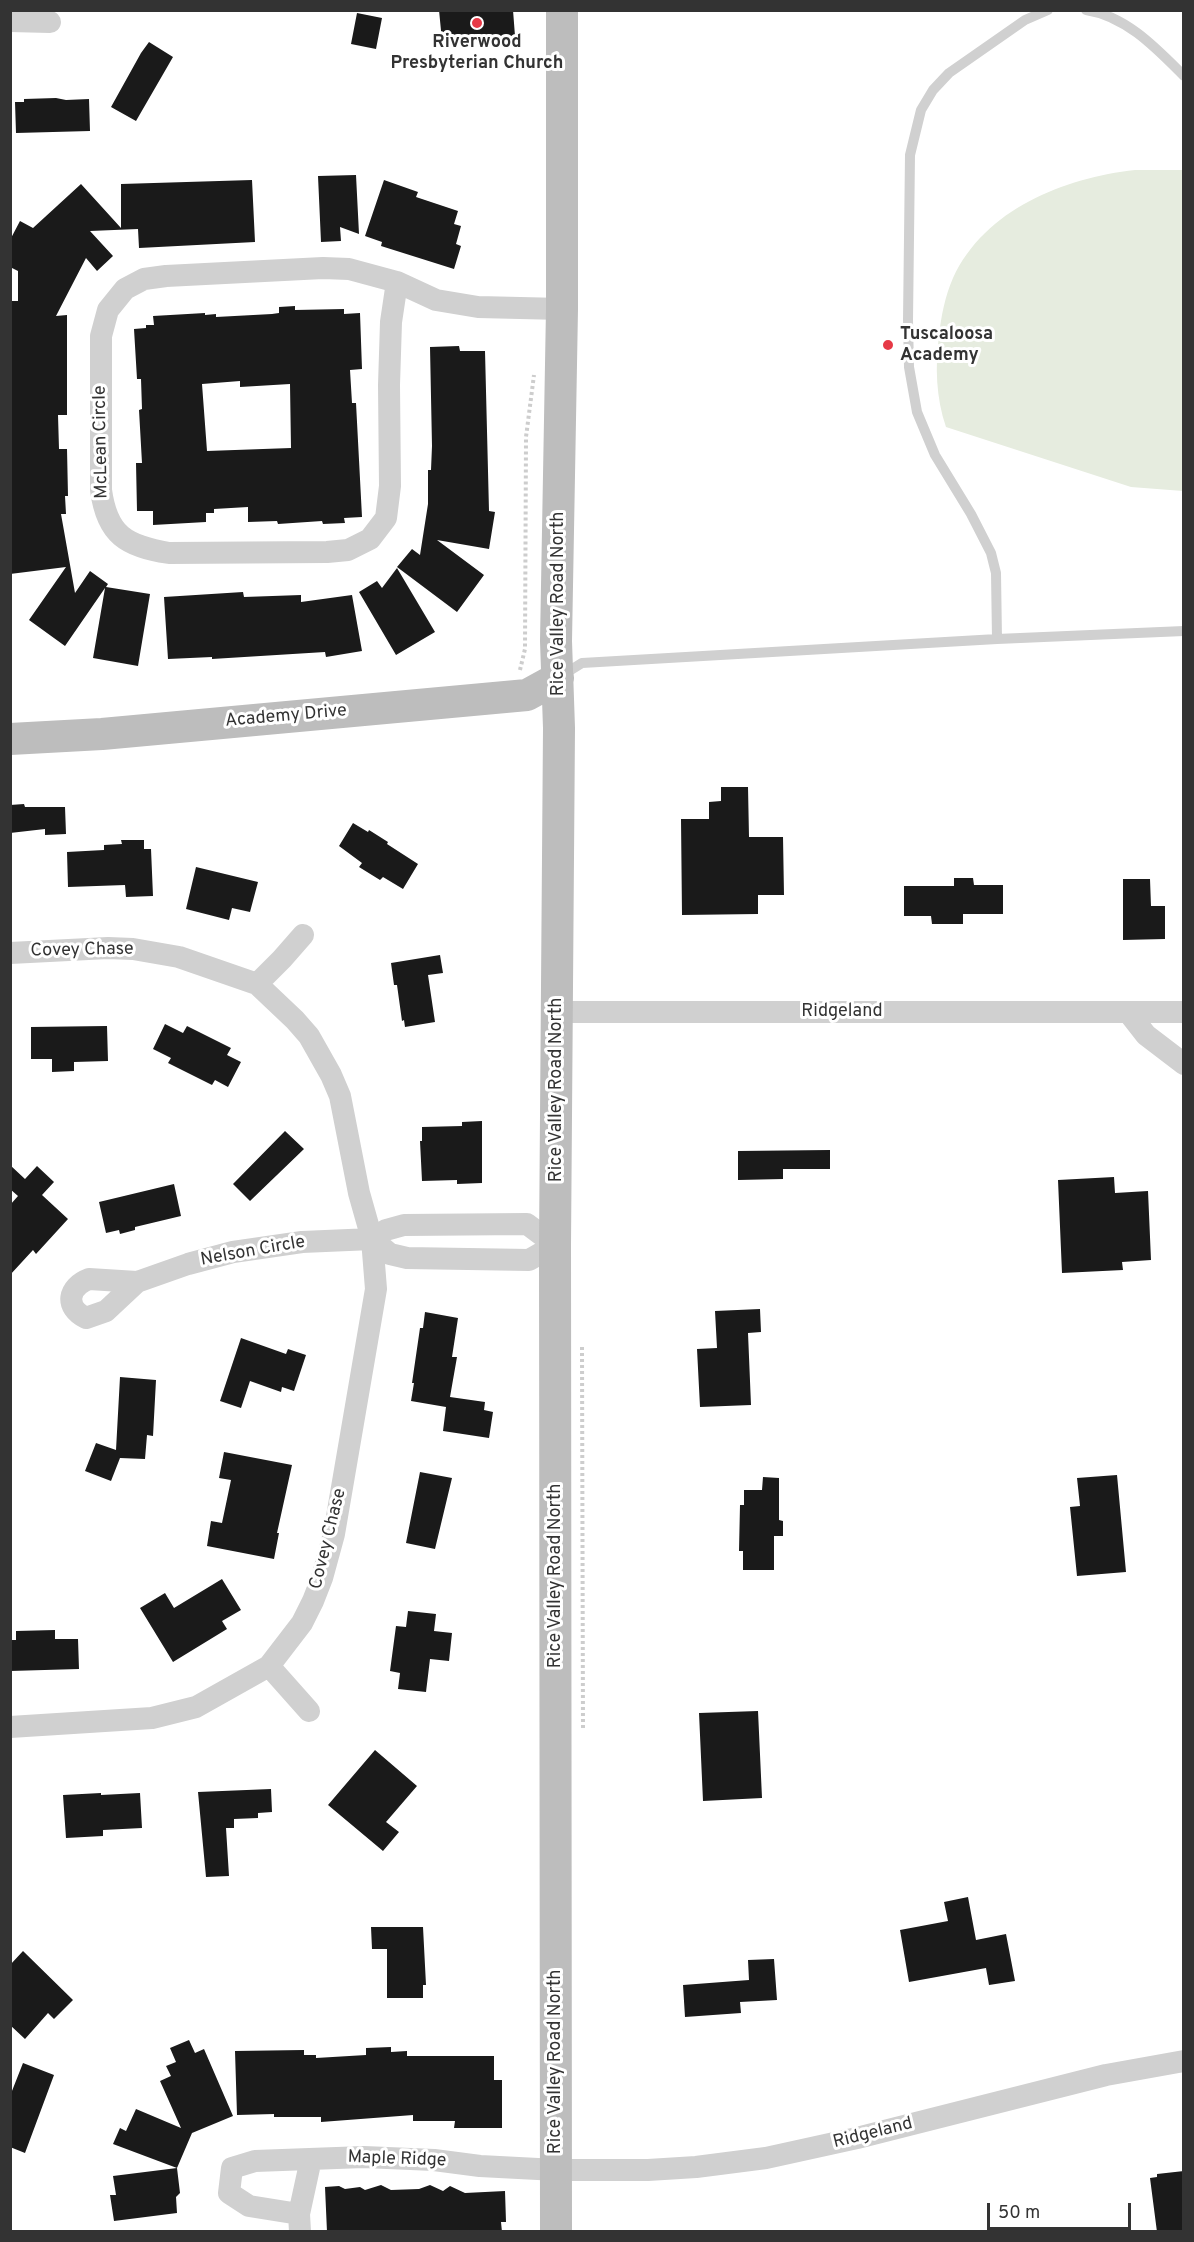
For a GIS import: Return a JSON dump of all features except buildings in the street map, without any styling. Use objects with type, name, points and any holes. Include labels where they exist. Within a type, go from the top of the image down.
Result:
[{"type":"street","name":"Rice Valley Road North","points":[[556,2232],[555,1245],[558,678],[556,641],[562,309],[562,10]]},
{"type":"street","points":[[10,21],[50,22]]},
{"type":"street","name":"McLean Circle","points":[[397,282],[391,322],[388,385],[390,486],[386,518],[370,539],[348,549],[327,552],[169,553],[145,549],[126,541],[112,528],[104,510],[101,490],[101,336],[108,310],[125,289],[144,279],[166,276],[349,268],[397,282],[436,300],[478,307],[562,309]]},
{"type":"street","name":"Academy Drive","points":[[10,739],[102,734],[527,695],[558,678]]},
{"type":"street","points":[[257,984],[303,934]]},
{"type":"street","name":"Covey Chase","points":[[10,953],[108,948],[133,949],[179,957],[257,984],[309,1036],[340,1096],[359,1193],[372,1239],[376,1289],[334,1534],[322,1578],[302,1623],[269,1666],[196,1707],[175,1714],[152,1718],[10,1727]]},
{"type":"street","name":"Ridgeland","points":[[557,1012],[1184,1012]]},
{"type":"street","points":[[1128,1012],[1146,1035],[1184,1064]]},
{"type":"street","points":[[527,1224],[555,1245],[529,1260],[407,1258],[390,1254],[372,1239],[386,1230],[404,1225],[527,1224]]},
{"type":"street","name":"Nelson Circle","points":[[137,1282],[188,1264],[233,1252],[302,1242],[372,1239]]},
{"type":"street","points":[[269,1666],[309,1711]]},
{"type":"street","name":"Ridgeland","points":[[556,2170],[648,2170],[766,2158],[857,2138],[1106,2075],[1184,2061]]},
{"type":"street","name":"Maple Ridge","points":[[300,2223],[249,2206],[229,2193],[232,2168],[255,2161],[388,2157],[480,2166],[556,2170]]},
{"type":"street","points":[[300,2223],[311,2159]]},
{"type":"lane","points":[[997,639],[996,573],[991,553],[971,514],[935,455],[917,412],[909,367],[910,156],[921,110],[941,81],[1025,20],[1048,10]]},
{"type":"lane","points":[[1086,10],[1114,20],[1135,31],[1153,45],[1184,76]]},
{"type":"lane","points":[[558,678],[582,663],[997,639],[1184,631]]},
{"type":"path","points":[[516,674],[521,668],[525,649],[526,437],[534,371]]},
{"type":"path","points":[[582,1344],[583,1737]]},
{"type":"shaded area","points":[[1135,170],[1183,170],[1183,491],[1131,487],[946,427],[938,393],[938,347],[946,299],[953,278],[967,254],[985,233],[1029,201],[1055,189],[1108,174]]},
{"type":"place","name":"Riverwood Presbyterian Church","points":[[477,23]]},
{"type":"place","name":"Tuscaloosa Academy","points":[[888,345]]}]
